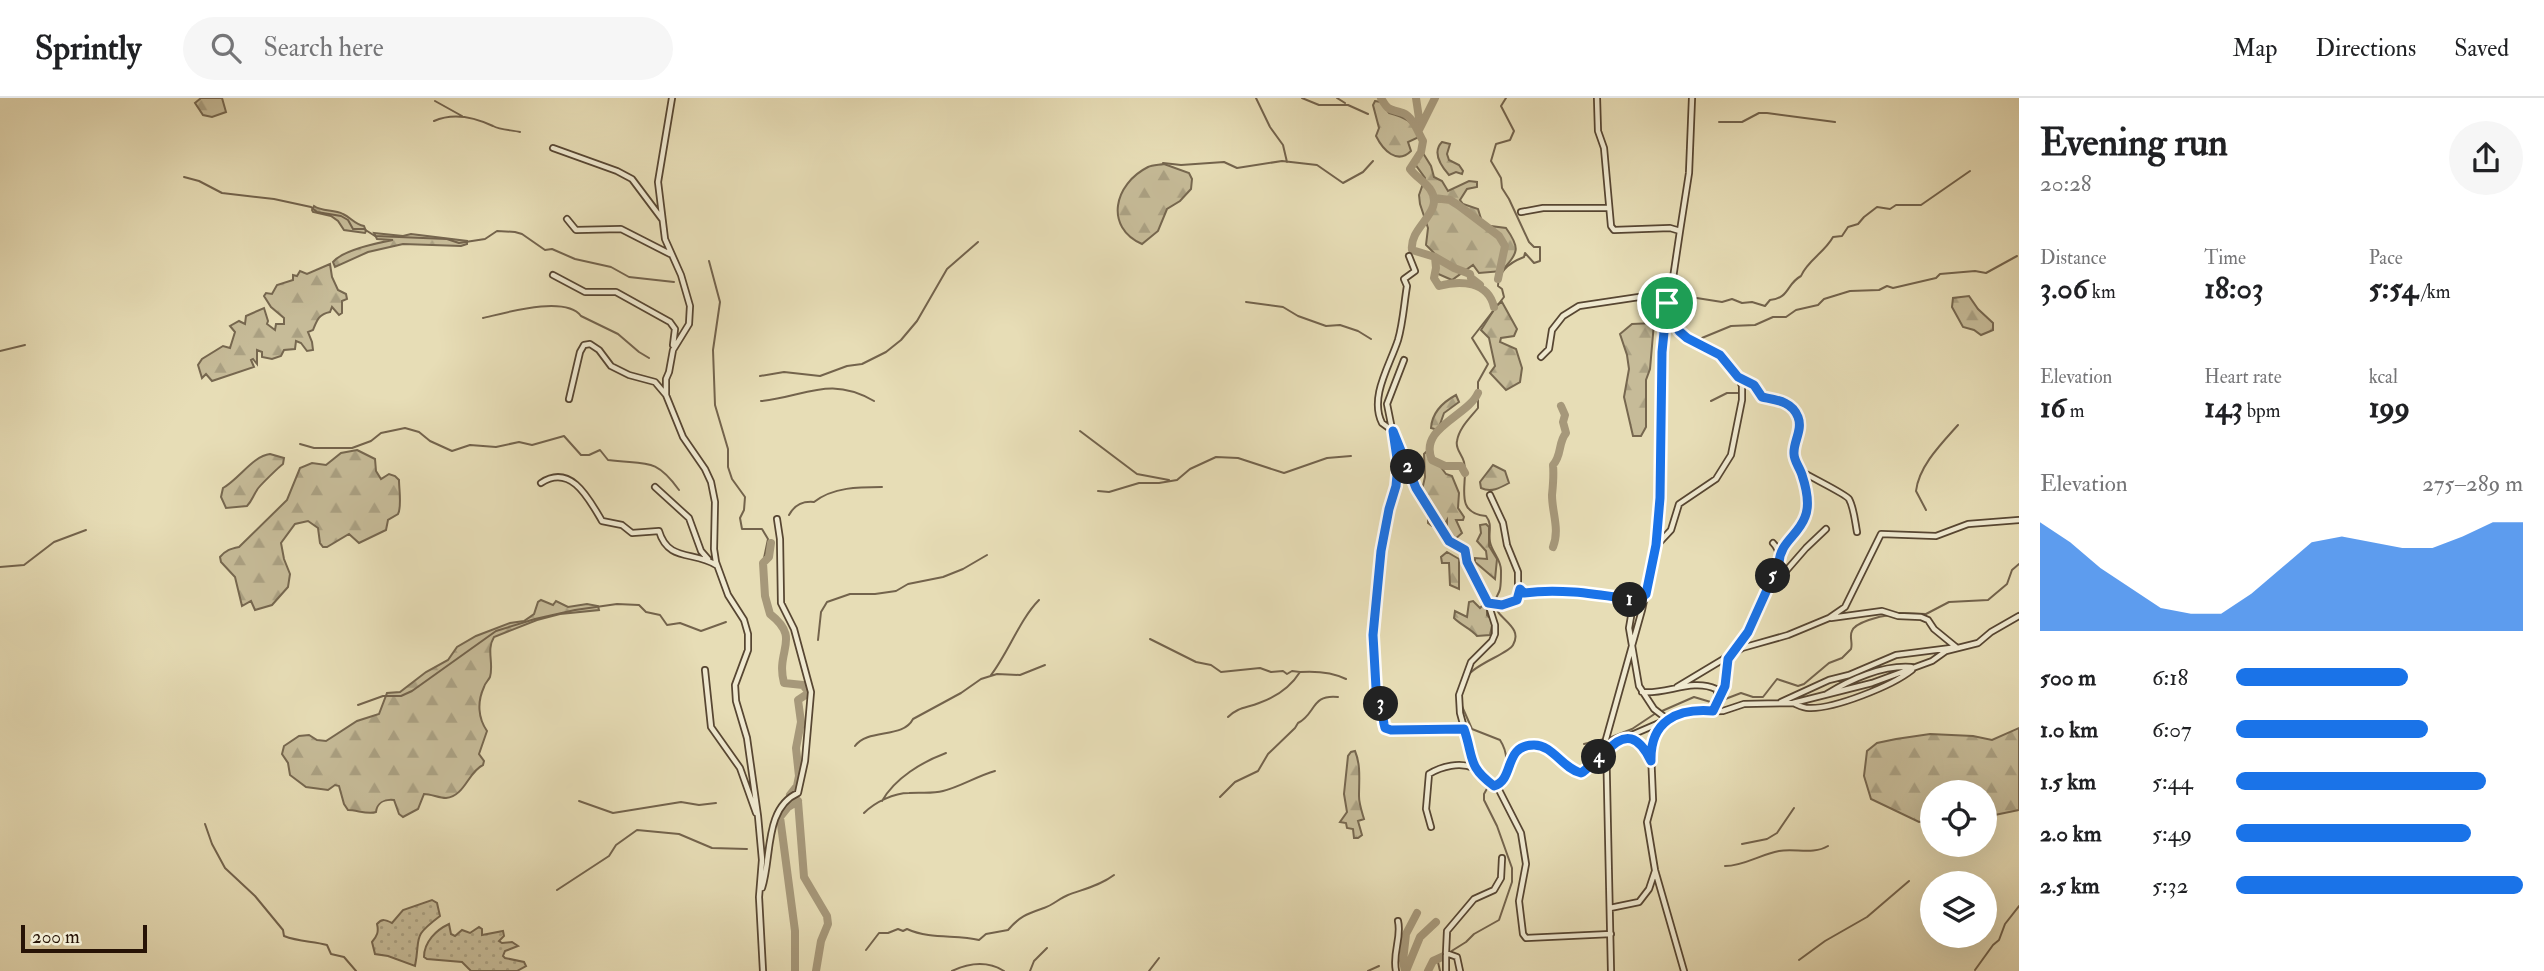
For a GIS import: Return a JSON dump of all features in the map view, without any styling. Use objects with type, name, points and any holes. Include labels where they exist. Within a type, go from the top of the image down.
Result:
[{"type":"street","points":[[672,98],[658,182],[665,239],[681,275],[690,306],[689,324],[673,349]]},
{"type":"street","points":[[1597,98],[1598,131],[1604,148],[1611,226],[1614,230],[1670,228],[1680,231]]},
{"type":"street","points":[[1611,971],[1606,739],[1646,594],[1656,545],[1660,498],[1662,352],[1667,303],[1689,173],[1692,98]]},
{"type":"street","points":[[553,148],[632,179],[662,220]]},
{"type":"street","points":[[1521,212],[1543,208],[1608,208]]},
{"type":"street","points":[[567,219],[576,230],[621,229],[671,255]]},
{"type":"street","points":[[1409,256],[1415,271],[1404,279],[1407,286],[1398,338],[1376,406],[1381,423],[1393,430],[1416,488],[1449,541],[1465,550],[1467,562],[1488,603],[1495,625],[1492,641],[1471,662],[1460,686],[1458,705],[1475,768],[1480,776],[1502,794],[1521,833],[1525,864],[1519,901],[1523,934],[1526,938],[1559,934],[1611,934]]},
{"type":"street","points":[[553,275],[585,292],[616,292],[626,295],[670,323],[675,329],[666,379],[666,395]]},
{"type":"street","points":[[1541,357],[1549,349],[1552,330],[1563,316],[1579,306],[1639,297],[1655,298],[1665,300],[1679,331],[1720,355],[1738,377],[1742,386],[1742,401],[1731,455],[1716,480],[1679,504],[1671,530],[1656,545]]},
{"type":"street","points":[[569,398],[580,352],[584,345],[590,344],[611,366],[629,375],[655,382],[666,395],[683,437],[711,482],[715,502],[713,549],[717,566],[728,595],[744,620],[748,634],[748,650],[736,685],[736,701],[747,738],[758,820],[762,860],[759,895],[763,971]]},
{"type":"street","points":[[1404,360],[1387,404],[1398,475],[1382,535],[1373,635],[1376,688],[1385,728],[1464,729]]},
{"type":"street","points":[[1713,711],[1725,686],[1726,665],[1730,656],[1743,641],[1779,563],[1779,554],[1805,519],[1808,506],[1794,454],[1799,436],[1798,417],[1787,402],[1762,397],[1754,385],[1738,377]]},
{"type":"street","points":[[1800,470],[1844,494],[1849,500],[1857,532]]},
{"type":"street","points":[[541,483],[555,476],[569,479],[585,494],[601,521],[622,525],[632,533],[659,531],[661,539],[678,555],[708,560]]},
{"type":"street","points":[[656,487],[689,518],[701,551],[717,566]]},
{"type":"street","points":[[1490,495],[1503,523],[1507,545],[1518,572],[1518,586],[1524,593],[1542,591],[1610,596],[1629,599],[1633,605]]},
{"type":"street","points":[[759,895],[768,869],[774,819],[787,798],[798,793],[800,788],[811,692],[794,629],[781,603],[780,537],[777,519]]},
{"type":"street","points":[[1677,687],[1742,648],[1788,635],[1829,618],[1845,607],[1881,534],[1936,536],[1968,524],[2019,520]]},
{"type":"street","points":[[1763,597],[1826,529]]},
{"type":"street","points":[[1773,543],[1779,554]]},
{"type":"street","points":[[1488,603],[1502,605],[1517,600],[1520,589]]},
{"type":"street","points":[[1646,594],[1633,605],[1629,628],[1642,692],[1666,720]]},
{"type":"street","points":[[1829,618],[1882,611],[1898,616],[1921,617],[1928,620],[1934,629],[1956,647]]},
{"type":"street","points":[[1777,703],[1896,655],[1978,643],[2019,616]]},
{"type":"street","points":[[1793,703],[1808,708],[1846,700],[1893,683],[1915,668],[1956,647]]},
{"type":"street","points":[[1494,786],[1503,781],[1513,755],[1528,746],[1543,746],[1566,767],[1581,773],[1607,751],[1610,745],[1686,712],[1723,711],[1744,704],[1793,703],[1915,668]]},
{"type":"street","points":[[705,670],[711,727],[743,775],[758,820]]},
{"type":"street","points":[[1642,692],[1708,686],[1716,689],[1719,698]]},
{"type":"street","points":[[1666,720],[1657,732],[1651,752],[1653,800],[1647,822],[1655,870],[1684,971]]},
{"type":"street","points":[[1626,737],[1641,745],[1651,761]]},
{"type":"street","points":[[1431,827],[1426,808],[1429,774],[1456,765],[1475,768]]},
{"type":"street","points":[[1446,971],[1447,931],[1474,899],[1494,890],[1501,878],[1502,858]]},
{"type":"street","points":[[1610,908],[1639,902],[1649,889],[1655,870]]},
{"type":"street","points":[[1395,971],[1394,957],[1400,932],[1398,920]]},
{"type":"street","points":[[1446,953],[1457,957],[1460,971]]},
{"type":"green space","points":[[201,98],[222,98],[226,112],[212,117],[203,115],[195,103]]},
{"type":"green space","points":[[1375,101],[1381,102],[1389,113],[1408,120],[1417,132],[1419,137],[1408,142],[1411,151],[1406,155],[1396,156],[1386,151],[1376,136],[1379,128],[1373,105]]},
{"type":"green space","points":[[1442,142],[1450,144],[1447,154],[1449,160],[1459,165],[1462,174],[1456,172],[1449,175],[1443,167],[1438,154]]},
{"type":"green space","points":[[1419,152],[1423,153],[1431,166],[1434,177],[1442,181],[1448,191],[1469,181],[1477,182],[1477,187],[1467,189],[1460,200],[1463,204],[1478,209],[1483,225],[1506,228],[1511,235],[1516,250],[1502,271],[1479,273],[1473,265],[1452,280],[1436,273],[1434,268],[1438,257],[1426,245],[1428,228],[1420,204],[1419,195],[1425,178],[1415,164]]},
{"type":"green space","points":[[1164,164],[1189,173],[1192,179],[1191,189],[1180,201],[1167,209],[1158,231],[1142,244],[1130,237],[1122,227],[1118,217],[1121,194],[1136,174],[1150,166]]},
{"type":"green space","points":[[314,206],[339,212],[364,226],[365,233],[344,230],[331,216],[313,212]]},
{"type":"green space","points":[[374,233],[403,236],[411,234],[467,241],[467,244],[403,244],[368,252],[335,267],[333,262],[344,254],[393,240],[377,239]]},
{"type":"green space","points":[[330,264],[338,290],[346,294],[347,299],[342,301],[342,313],[339,315],[332,307],[330,312],[319,318],[313,330],[308,332],[313,350],[307,351],[296,341],[295,349],[284,350],[281,356],[272,359],[262,357],[262,352],[257,350],[257,364],[251,360],[254,367],[212,381],[206,374],[202,378],[198,365],[202,359],[223,346],[230,348],[235,332],[230,326],[239,321],[245,324],[246,316],[264,308],[267,324],[275,330],[276,324],[284,324],[284,318],[271,307],[264,296],[266,293],[272,294],[277,285],[293,280],[293,275],[297,276],[300,271],[307,274]]},
{"type":"green space","points":[[1969,296],[1993,323],[1993,330],[1981,335],[1963,327],[1952,307],[1953,298]]},
{"type":"green space","points":[[1502,302],[1517,329],[1514,336],[1501,338],[1500,342],[1516,349],[1522,368],[1520,382],[1506,390],[1490,373],[1495,366],[1489,338],[1481,330],[1497,305]]},
{"type":"green space","points":[[1654,323],[1650,369],[1646,380],[1646,427],[1641,436],[1633,436],[1624,397],[1629,369],[1620,334],[1632,324]]},
{"type":"green space","points":[[1456,395],[1459,402],[1444,413],[1438,430],[1431,428],[1439,408]]},
{"type":"green space","points":[[357,450],[375,459],[376,471],[381,479],[389,474],[399,480],[398,514],[388,520],[386,530],[359,543],[349,534],[327,547],[320,543],[318,528],[308,521],[295,524],[281,543],[290,574],[288,587],[272,605],[255,610],[251,601],[242,606],[235,577],[221,562],[220,557],[228,550],[239,547],[287,500],[300,468],[312,463],[326,465],[341,453]]},
{"type":"green space","points":[[1428,450],[1446,474],[1452,476],[1459,493],[1458,508],[1464,517],[1463,520],[1456,520],[1462,533],[1453,541],[1447,537],[1447,520],[1444,525],[1432,526],[1428,523],[1428,510],[1422,490],[1425,477],[1424,454]]},
{"type":"green space","points":[[270,454],[284,458],[283,464],[258,488],[247,506],[226,508],[221,497],[223,488],[252,463]]},
{"type":"green space","points":[[1493,465],[1505,471],[1509,483],[1492,490],[1481,488],[1480,482]]},
{"type":"green space","points":[[1486,524],[1489,527],[1489,546],[1497,559],[1495,579],[1475,562],[1475,558],[1487,559],[1486,551],[1477,541],[1481,533],[1480,525]]},
{"type":"green space","points":[[1447,552],[1459,559],[1459,589],[1450,585],[1449,563],[1442,563],[1441,557]]},
{"type":"green space","points":[[541,600],[553,605],[556,601],[568,607],[587,604],[598,606],[599,610],[560,614],[494,637],[490,677],[484,686],[480,704],[480,715],[487,731],[479,754],[484,761],[458,793],[446,798],[424,794],[418,809],[403,817],[399,814],[394,800],[382,802],[373,813],[348,810],[339,786],[335,785],[328,790],[306,787],[290,775],[288,763],[282,754],[284,746],[299,736],[309,735],[326,741],[357,721],[379,714],[387,693],[400,692],[426,672],[448,660],[457,647],[476,636],[510,623],[524,621],[534,614]]},
{"type":"green space","points":[[1473,601],[1480,608],[1484,604],[1487,606],[1487,615],[1493,621],[1490,635],[1477,636],[1454,618],[1455,611],[1467,617],[1469,602]]},
{"type":"green space","points":[[2019,728],[2019,810],[1997,815],[1997,780],[1920,780],[1919,822],[1871,799],[1864,776],[1867,751],[1877,743],[1930,734],[1973,736],[1992,740]]},
{"type":"green space","points":[[1355,751],[1364,819],[1358,821],[1362,835],[1358,838],[1354,838],[1353,829],[1340,822],[1347,812],[1344,794],[1348,756]]},
{"type":"green space","points":[[432,900],[437,903],[440,916],[419,938],[415,966],[375,954],[372,942],[379,922],[384,920],[392,923],[403,910]]},
{"type":"green space","points":[[449,924],[451,934],[455,936],[462,930],[470,933],[479,927],[482,929],[482,935],[503,931],[504,936],[499,941],[512,942],[518,946],[505,951],[503,956],[524,962],[526,966],[517,971],[471,971],[462,962],[424,957],[426,946],[432,937]]},
{"type":"waterway","points":[[1256,98],[1270,127],[1283,145],[1287,162]]},
{"type":"waterway","points":[[1302,98],[1319,105],[1348,105],[1368,114]]},
{"type":"waterway","points":[[1337,98],[1345,103]]},
{"type":"waterway","points":[[1381,98],[1388,108],[1410,118],[1423,141],[1421,152],[1410,169],[1430,189],[1434,205],[1416,234],[1412,250],[1435,257],[1434,278],[1439,286],[1472,284],[1486,292],[1494,307]]},
{"type":"waterway","points":[[1416,98],[1420,125]]},
{"type":"waterway","points":[[1419,130],[1435,98]]},
{"type":"waterway","points":[[1468,675],[1510,648],[1515,638],[1515,633],[1500,614],[1495,602],[1501,583],[1501,568],[1490,542],[1488,519],[1475,514],[1465,503],[1465,470],[1458,449],[1458,436],[1478,408],[1478,382],[1488,364],[1472,338],[1504,297],[1498,286],[1503,271],[1524,257],[1525,253],[1534,263],[1540,261],[1540,247],[1534,247],[1529,242],[1491,161],[1496,144],[1510,140],[1514,131],[1501,106],[1506,98]]},
{"type":"waterway","points":[[435,101],[462,116]]},
{"type":"waterway","points":[[1719,122],[1742,122],[1759,113],[1835,122]]},
{"type":"waterway","points":[[434,121],[464,117],[520,132]]},
{"type":"waterway","points":[[1163,163],[1181,165],[1224,162],[1237,168],[1282,161],[1317,165],[1343,183],[1363,172],[1373,161]]},
{"type":"waterway","points":[[1684,296],[1722,302],[1732,299],[1765,306],[1770,300],[1785,294],[1833,237],[1842,236],[1848,227],[1858,224],[1877,207],[1890,209],[1896,205],[1921,205],[1970,171]]},
{"type":"waterway","points":[[184,177],[199,181],[222,193],[274,199],[341,216],[348,220],[353,229],[364,229],[375,236],[447,239],[459,243],[485,239],[497,231],[515,232],[545,250],[552,249],[575,259],[611,267],[629,277],[674,282]]},
{"type":"waterway","points":[[1434,198],[1450,200],[1499,236],[1505,246],[1498,279]]},
{"type":"waterway","points":[[760,376],[784,372],[820,376],[847,366],[862,364],[886,352],[901,340],[917,321],[947,269],[978,242]]},
{"type":"waterway","points":[[1697,340],[1731,326],[1755,325],[1773,317],[1786,317],[1796,310],[1818,305],[1824,299],[1850,291],[1879,290],[1887,286],[1893,288],[1936,278],[1940,274],[1975,271],[1986,273],[2017,256]]},
{"type":"waterway","points":[[1435,257],[1470,274],[1480,285]]},
{"type":"waterway","points":[[709,261],[720,302],[713,350],[715,405],[728,449],[728,467],[732,479],[745,497],[740,518],[742,529],[762,529],[768,539],[763,563]]},
{"type":"waterway","points":[[1246,302],[1283,307],[1298,316],[1326,326],[1340,325],[1371,339]]},
{"type":"waterway","points":[[483,318],[534,307],[562,307],[618,334],[649,358]]},
{"type":"waterway","points":[[0,351],[25,345]]},
{"type":"waterway","points":[[761,401],[830,389],[844,389],[874,401]]},
{"type":"waterway","points":[[1465,473],[1461,466],[1445,466],[1432,460],[1430,449],[1432,439],[1438,431],[1465,409],[1478,393]]},
{"type":"waterway","points":[[1711,401],[1727,393],[1738,393]]},
{"type":"waterway","points":[[1553,547],[1556,534],[1552,495],[1553,465],[1566,433],[1563,422],[1565,415],[1561,406]]},
{"type":"waterway","points":[[1926,510],[1916,491],[1921,473],[1958,425]]},
{"type":"waterway","points":[[300,444],[314,448],[352,448],[371,441],[381,433],[405,428],[419,432],[430,441],[452,451],[470,445],[496,447],[519,442],[532,445],[564,436],[581,455],[600,450],[608,460],[656,467],[671,479],[679,490]]},
{"type":"waterway","points":[[1080,431],[1137,474],[1169,480]]},
{"type":"waterway","points":[[1098,491],[1109,492],[1139,483],[1177,480],[1190,469],[1216,457],[1238,458],[1284,473],[1327,458],[1351,456]]},
{"type":"waterway","points":[[789,515],[800,504],[814,502],[829,493],[882,487]]},
{"type":"waterway","points":[[0,567],[24,565],[54,542],[86,530]]},
{"type":"waterway","points":[[771,543],[769,557],[763,563],[765,596],[770,614],[779,623],[786,638],[782,672],[784,683],[803,685],[807,690],[807,694],[798,700],[801,722],[796,748],[799,776],[797,786],[790,795],[798,801],[788,807],[780,817],[795,931],[795,971]]},
{"type":"waterway","points":[[818,640],[821,612],[827,602],[850,594],[896,591],[908,584],[943,577],[987,555]]},
{"type":"waterway","points":[[1899,613],[1926,614],[1949,602],[1988,600],[2007,584],[2012,570],[2019,564]]},
{"type":"waterway","points":[[991,675],[1039,600]]},
{"type":"waterway","points":[[358,705],[383,696],[401,696],[412,691],[496,631],[535,619],[617,604],[639,605],[646,612],[660,615],[667,625],[680,623],[701,631],[726,622]]},
{"type":"waterway","points":[[1720,701],[1741,693],[1763,697],[1777,679],[1798,686],[1804,684],[1851,649],[1854,628],[1869,620],[1890,615]]},
{"type":"waterway","points":[[1150,639],[1196,662],[1211,665],[1221,672],[1260,668],[1287,674],[1292,671],[1300,672]]},
{"type":"waterway","points":[[855,746],[868,737],[902,729],[913,719],[981,679],[997,674],[1020,675],[1045,665]]},
{"type":"waterway","points":[[1228,717],[1239,709],[1277,695],[1292,683],[1300,672],[1323,672],[1346,679]]},
{"type":"waterway","points":[[1220,797],[1235,782],[1258,771],[1268,754],[1318,702],[1329,697],[1338,697]]},
{"type":"waterway","points":[[1662,711],[1694,697],[1714,703]]},
{"type":"waterway","points":[[1461,704],[1472,729],[1500,740],[1503,745],[1505,768],[1494,782]]},
{"type":"waterway","points":[[1609,738],[1632,729],[1656,713]]},
{"type":"waterway","points":[[1584,744],[1604,739]]},
{"type":"waterway","points":[[882,801],[894,785],[910,772],[946,753]]},
{"type":"waterway","points":[[864,813],[891,796],[943,791],[995,771]]},
{"type":"waterway","points":[[1450,952],[1499,920],[1512,882],[1512,868],[1497,826],[1484,800],[1489,785]]},
{"type":"waterway","points":[[579,801],[613,813],[681,802],[699,805],[716,803]]},
{"type":"waterway","points":[[798,801],[804,877],[827,916],[828,924],[821,941],[816,971]]},
{"type":"waterway","points":[[1742,844],[1767,839],[1777,833],[1794,808]]},
{"type":"waterway","points":[[205,824],[225,868],[255,896],[283,930],[284,936],[327,945],[331,954],[344,957],[356,971]]},
{"type":"waterway","points":[[557,890],[609,856],[616,845],[637,830],[679,834],[712,848],[747,849]]},
{"type":"waterway","points":[[1725,866],[1779,851],[1810,851],[1828,846]]},
{"type":"waterway","points":[[866,950],[879,933],[898,929],[925,935],[979,940],[986,934],[1008,930],[1024,916],[1114,875]]},
{"type":"waterway","points":[[1799,960],[1825,941],[1867,917],[1909,881]]},
{"type":"waterway","points":[[1975,970],[1999,940],[2005,924],[2019,906]]},
{"type":"waterway","points":[[1405,971],[1403,961],[1406,934],[1417,913]]},
{"type":"waterway","points":[[1406,971],[1420,937],[1436,922]]},
{"type":"waterway","points":[[1030,971],[1034,961],[1047,948]]},
{"type":"waterway","points":[[1440,971],[1438,962],[1443,956]]},
{"type":"waterway","points":[[1428,971],[1433,961],[1444,956]]},
{"type":"waterway","points":[[1149,971],[1159,958]]},
{"type":"waterway","points":[[952,971],[978,964],[1004,971]]},
{"type":"waterway","points":[[1368,971],[1379,966]]},
{"type":"route","points":[[1667,303],[1679,331],[1687,338],[1720,355],[1738,377],[1754,385],[1762,397],[1787,402],[1798,417],[1799,436],[1794,454],[1802,475],[1808,506],[1805,519],[1784,544],[1779,554],[1779,563],[1748,632],[1728,659],[1725,686],[1713,711],[1686,712],[1667,719],[1657,732],[1651,761],[1641,745],[1626,737],[1610,745],[1584,773],[1566,767],[1543,746],[1528,746],[1513,755],[1503,781],[1494,786],[1480,776],[1475,768],[1464,729],[1385,728],[1376,688],[1373,635],[1382,535],[1398,475],[1393,431],[1416,488],[1449,541],[1465,550],[1467,562],[1488,603],[1502,605],[1517,600],[1520,589],[1524,593],[1542,591],[1610,596],[1629,599],[1633,605],[1646,594],[1656,545],[1660,498],[1662,352],[1667,303]]}]
